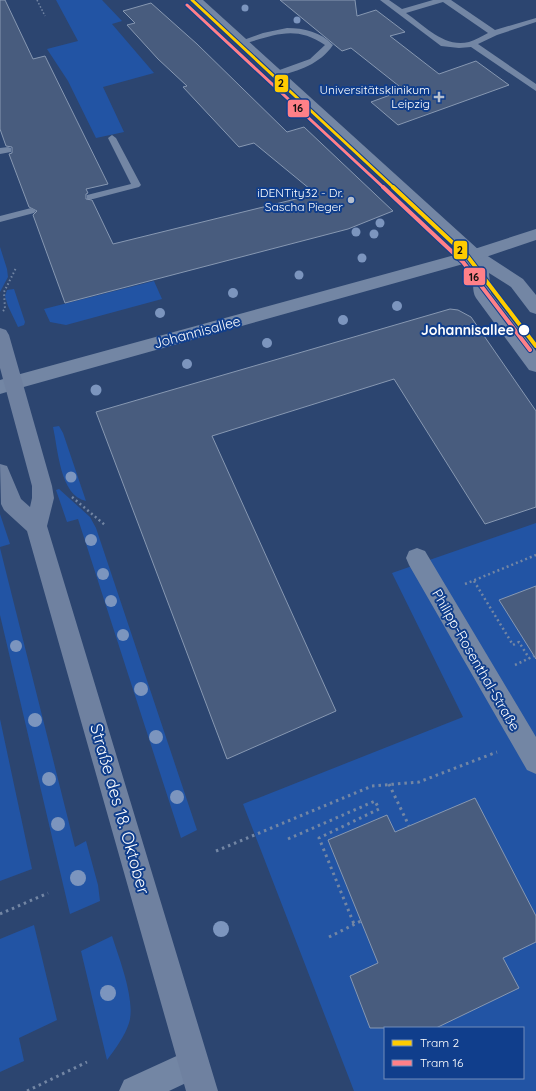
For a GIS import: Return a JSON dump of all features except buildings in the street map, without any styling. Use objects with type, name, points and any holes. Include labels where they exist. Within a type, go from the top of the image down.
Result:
[{"type":"main road","points":[[0,335],[7,385],[26,425],[42,486],[43,498],[36,526],[12,504],[0,472]]},
{"type":"main road","name":"Straße des 18. Oktober","points":[[36,526],[198,1077]]},
{"type":"street","points":[[196,0],[440,222],[474,255],[516,283],[536,308]]},
{"type":"street","name":"Johannisallee","points":[[7,385],[474,255],[536,234]]},
{"type":"street","points":[[474,255],[476,267],[480,272],[482,294],[536,365]]},
{"type":"street","name":"Philipp-Rosenthal-Straße","points":[[417,558],[522,740],[536,761]]},
{"type":"street","points":[[135,1091],[198,1077]]},
{"type":"lane","points":[[384,0],[444,44],[459,46],[472,44],[494,33],[536,20]]},
{"type":"lane","points":[[401,12],[441,0]]},
{"type":"lane","points":[[446,0],[494,33]]},
{"type":"lane","points":[[242,42],[290,30],[307,31],[320,37],[329,45],[323,55],[309,63],[277,74]]},
{"type":"lane","points":[[472,44],[536,88]]},
{"type":"lane","points":[[90,197],[136,186],[112,138]]},
{"type":"lane","points":[[0,219],[31,211]]},
{"type":"path","points":[[37,0],[45,16]]},
{"type":"path","points":[[0,314],[6,309],[2,298],[3,292],[16,268]]},
{"type":"path","points":[[439,596],[536,555]]},
{"type":"path","points":[[474,581],[513,645],[518,642],[529,658]]},
{"type":"path","points":[[519,663],[534,656]]},
{"type":"path","points":[[216,851],[372,786],[419,782],[494,753],[522,740]]},
{"type":"path","points":[[389,784],[409,826]]},
{"type":"path","points":[[288,839],[375,801],[379,809],[319,838],[354,924]]},
{"type":"path","points":[[0,914],[48,893]]},
{"type":"path","points":[[328,937],[361,921]]},
{"type":"path","points":[[28,1091],[87,1062]]},
{"type":"shaded area","points":[[56,0],[102,0],[122,21],[112,24],[154,73],[103,87],[124,132],[96,138],[68,81],[47,49],[78,41]]},
{"type":"shaded area","points":[[0,247],[8,277],[0,292]]},
{"type":"shaded area","points":[[154,281],[162,299],[66,325],[50,322],[44,309]]},
{"type":"shaded area","points":[[14,289],[25,322],[24,325],[18,327],[5,296],[7,290]]},
{"type":"shaded area","points":[[59,426],[63,433],[86,501],[77,497],[65,481],[53,427]]},
{"type":"shaded area","points":[[59,489],[90,517],[96,528],[197,830],[181,838],[78,519],[67,522],[56,490]]},
{"type":"shaded area","points":[[0,514],[10,544],[0,547]]},
{"type":"shaded area","points":[[536,523],[536,1091],[354,1091],[243,804],[463,717],[392,573]]},
{"type":"shaded area","points":[[0,548],[75,847],[86,841],[98,885],[100,901],[70,914],[0,615]]},
{"type":"shaded area","points":[[0,719],[32,869],[0,881]]},
{"type":"shaded area","points":[[34,925],[57,1020],[19,1038],[24,1061],[0,1072],[0,939]]},
{"type":"shaded area","points":[[112,936],[129,992],[131,1014],[125,1033],[107,1060],[81,951]]},
{"type":"tram line","name":"2","points":[[192,0],[468,257],[536,346]]},
{"type":"tram line","name":"16","points":[[187,5],[463,262],[530,350]]},
{"type":"place","name":"Universitätsklinikum Leipzig","points":[[439,97]]},
{"type":"place","name":"iDENTity32 - Dr. Sascha Pieger","points":[[351,200]]},
{"type":"place","name":"Johannisallee","points":[[524,330]]}]
